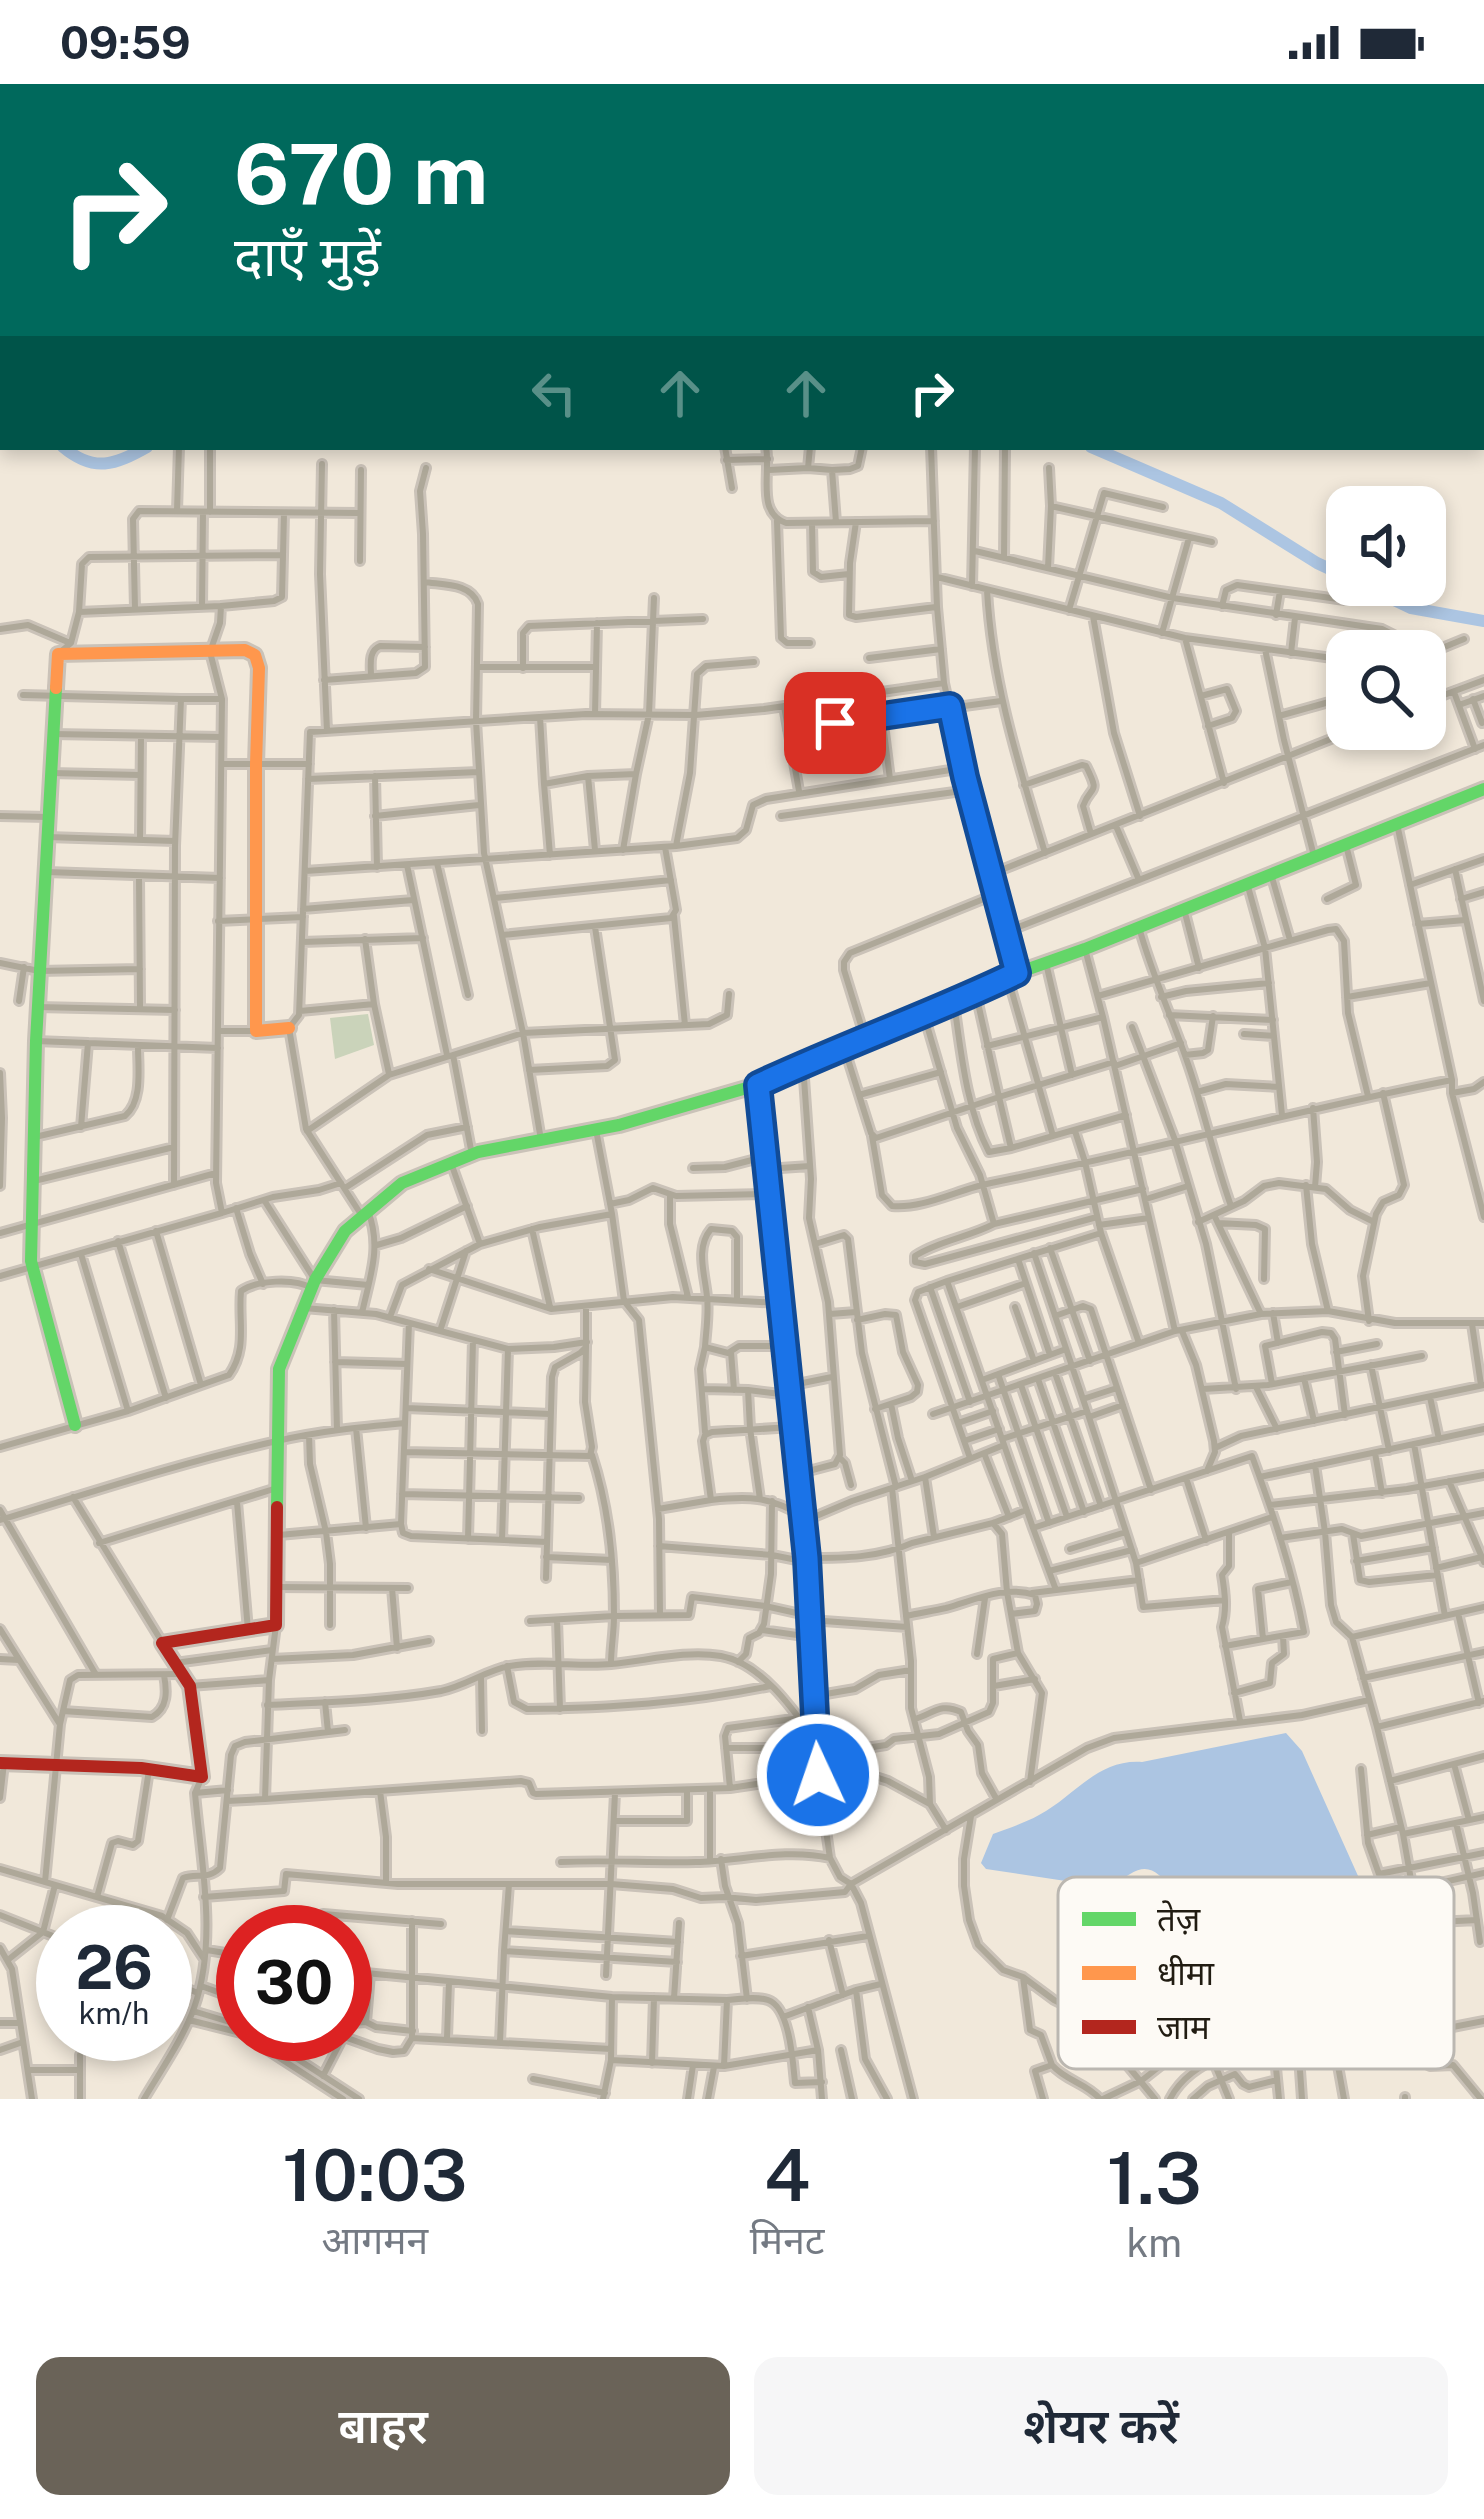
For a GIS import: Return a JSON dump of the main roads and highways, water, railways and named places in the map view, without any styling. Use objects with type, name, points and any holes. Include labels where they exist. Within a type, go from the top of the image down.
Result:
[{"type":"main road","points":[[75,1425],[32,1265],[37,1007],[58,654],[245,650],[257,659],[256,1030],[289,1028]]},
{"type":"main road","points":[[2,1763],[202,1777],[197,1728],[183,1675],[162,1643],[276,1625],[279,1369],[313,1284],[345,1231],[402,1183],[472,1154],[596,1130],[758,1085],[1013,975],[1484,789]]},
{"type":"water","points":[[1286,1733],[1302,1751],[1359,1877],[1161,1877],[1146,1869],[1126,1877],[1058,1880],[986,1869],[981,1863],[993,1834],[1039,1815],[1099,1772]]},
{"type":"waterway","points":[[67,450],[105,464],[141,450]]},
{"type":"waterway","points":[[1098,450],[1221,503],[1326,567]]},
{"type":"waterway","points":[[1407,606],[1484,621]]}]
